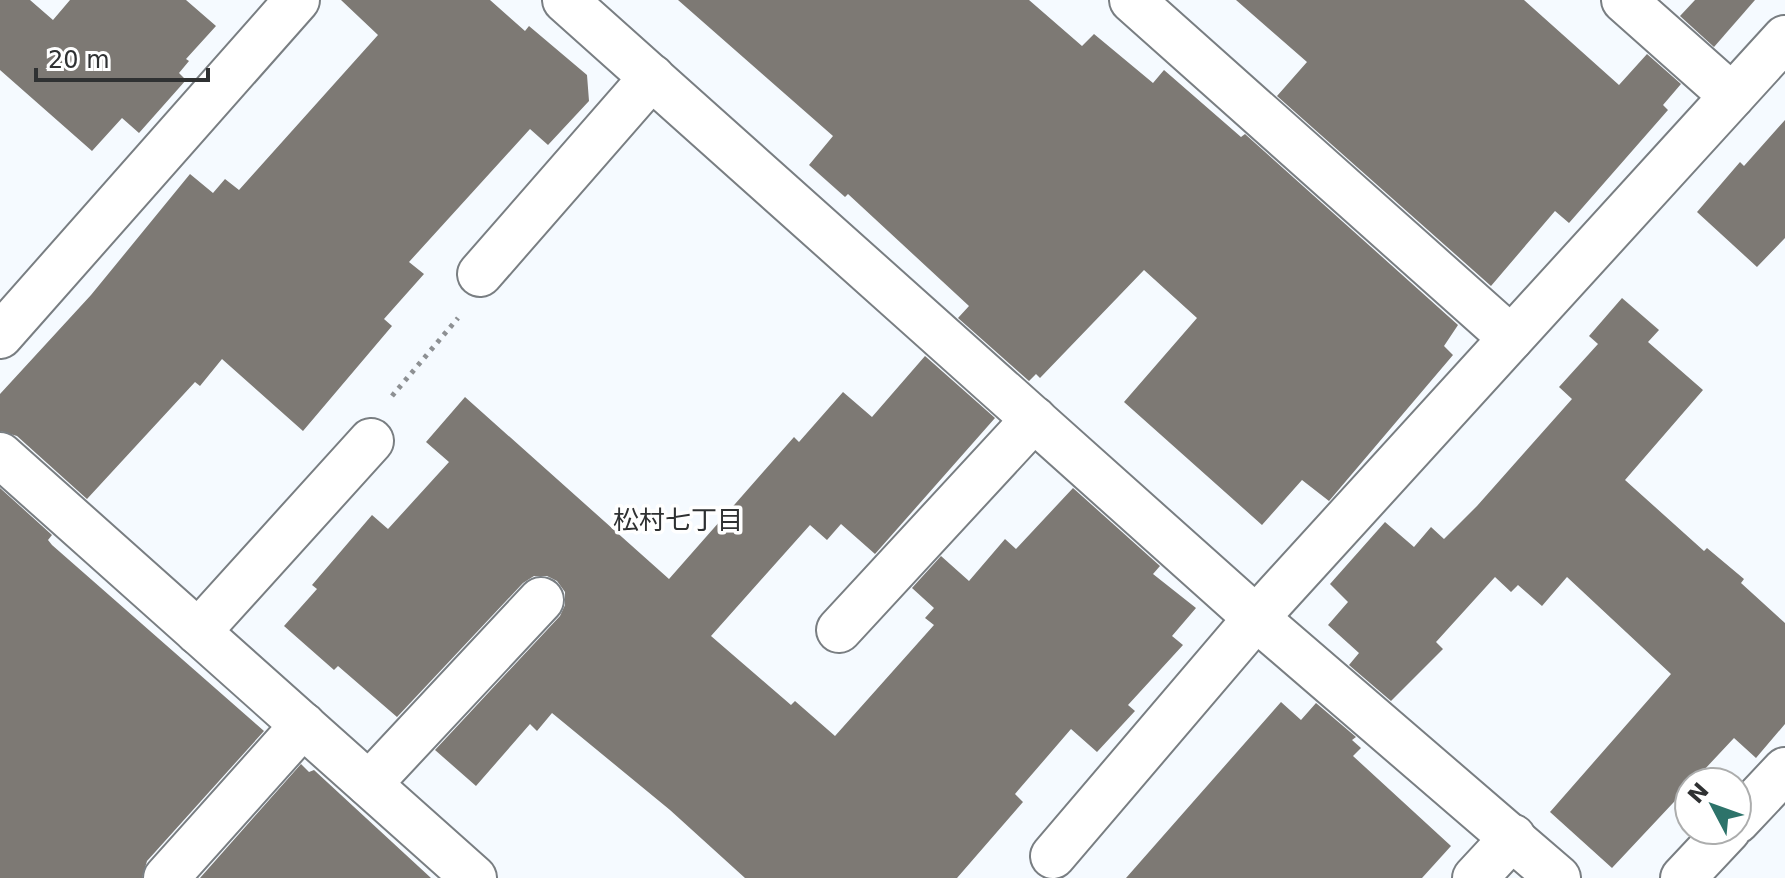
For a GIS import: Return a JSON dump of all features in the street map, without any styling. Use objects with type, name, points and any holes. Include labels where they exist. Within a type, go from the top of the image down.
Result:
[{"type":"street","points":[[0,336],[297,0]]},
{"type":"street","points":[[565,0],[1256,618],[1558,878]]},
{"type":"street","points":[[1132,0],[1511,338]]},
{"type":"street","points":[[1624,0],[1732,96]]},
{"type":"street","points":[[1053,856],[1256,618],[1785,38]]},
{"type":"street","points":[[480,274],[652,77]]},
{"type":"street","points":[[839,630],[1034,419]]},
{"type":"street","points":[[198,632],[371,441]]},
{"type":"street","points":[[0,455],[474,878]]},
{"type":"street","points":[[369,784],[541,600]]},
{"type":"street","points":[[166,878],[303,725]]},
{"type":"street","points":[[1753,804],[1785,770]]},
{"type":"street","points":[[1475,878],[1513,837]]},
{"type":"street","points":[[1683,878],[1713,846]]},
{"type":"path","points":[[371,441],[371,420],[473,300],[480,274]]},
{"type":"building","points":[[0,0],[30,0],[53,20],[70,0],[186,0],[216,26],[186,59],[189,61],[179,73],[186,80],[139,133],[122,118],[92,151],[0,70]]},
{"type":"building","points":[[341,0],[490,0],[525,31],[529,26],[587,75],[589,101],[548,145],[530,129],[409,262],[424,274],[384,319],[392,326],[303,431],[222,359],[200,386],[195,382],[87,499],[17,436],[0,431],[0,394],[91,295],[190,174],[213,193],[225,179],[239,190],[378,35]]},
{"type":"building","points":[[678,0],[1029,0],[1082,46],[1094,34],[1153,83],[1164,70],[1241,137],[1245,134],[1458,325],[1444,346],[1453,355],[1329,501],[1302,480],[1262,525],[1124,402],[1197,318],[1144,270],[1040,378],[1036,374],[1029,381],[958,318],[969,306],[848,194],[845,197],[809,165],[833,136]]},
{"type":"building","points":[[1236,0],[1524,0],[1619,85],[1647,54],[1681,84],[1663,105],[1668,110],[1569,223],[1555,211],[1491,286],[1277,96],[1307,62]]},
{"type":"building","points":[[1695,0],[1755,0],[1714,47],[1680,16]]},
{"type":"building","points":[[1785,120],[1785,238],[1757,267],[1697,212],[1740,162],[1744,166]]},
{"type":"building","points":[[1622,298],[1659,330],[1648,342],[1703,390],[1625,480],[1704,551],[1707,548],[1744,579],[1741,583],[1785,623],[1785,724],[1756,758],[1734,738],[1708,766],[1673,766],[1673,803],[1612,868],[1550,812],[1671,674],[1567,577],[1542,606],[1518,585],[1511,592],[1495,577],[1436,642],[1443,649],[1391,701],[1349,665],[1359,653],[1328,625],[1348,602],[1330,584],[1385,522],[1414,547],[1431,527],[1444,539],[1477,506],[1572,399],[1559,387],[1598,344],[1589,336]]},
{"type":"building","points":[[925,356],[995,418],[875,554],[841,524],[827,540],[810,525],[711,636],[791,705],[795,701],[835,736],[934,625],[925,618],[934,608],[912,588],[941,556],[969,581],[1005,539],[1016,549],[1073,488],[1160,566],[1153,574],[1196,608],[1172,636],[1183,645],[1128,705],[1135,711],[1097,752],[1071,729],[1015,794],[1023,802],[957,878],[745,878],[670,810],[552,713],[537,731],[530,724],[476,786],[435,750],[560,616],[565,605],[565,592],[557,581],[547,576],[534,576],[523,583],[397,717],[338,666],[334,670],[284,626],[317,589],[312,585],[372,515],[388,529],[449,462],[426,442],[465,397],[669,579],[794,437],[799,442],[843,392],[872,417]]},
{"type":"building","points":[[0,488],[52,535],[48,540],[52,545],[264,731],[147,861],[142,878],[0,878]]},
{"type":"building","points":[[1281,702],[1301,720],[1316,703],[1356,737],[1352,740],[1361,748],[1353,756],[1451,846],[1422,878],[1126,878]]},
{"type":"building","points":[[301,764],[309,772],[314,770],[431,878],[200,878]]},
{"type":"district","name":"松村七丁目","points":[[678,520]]}]
